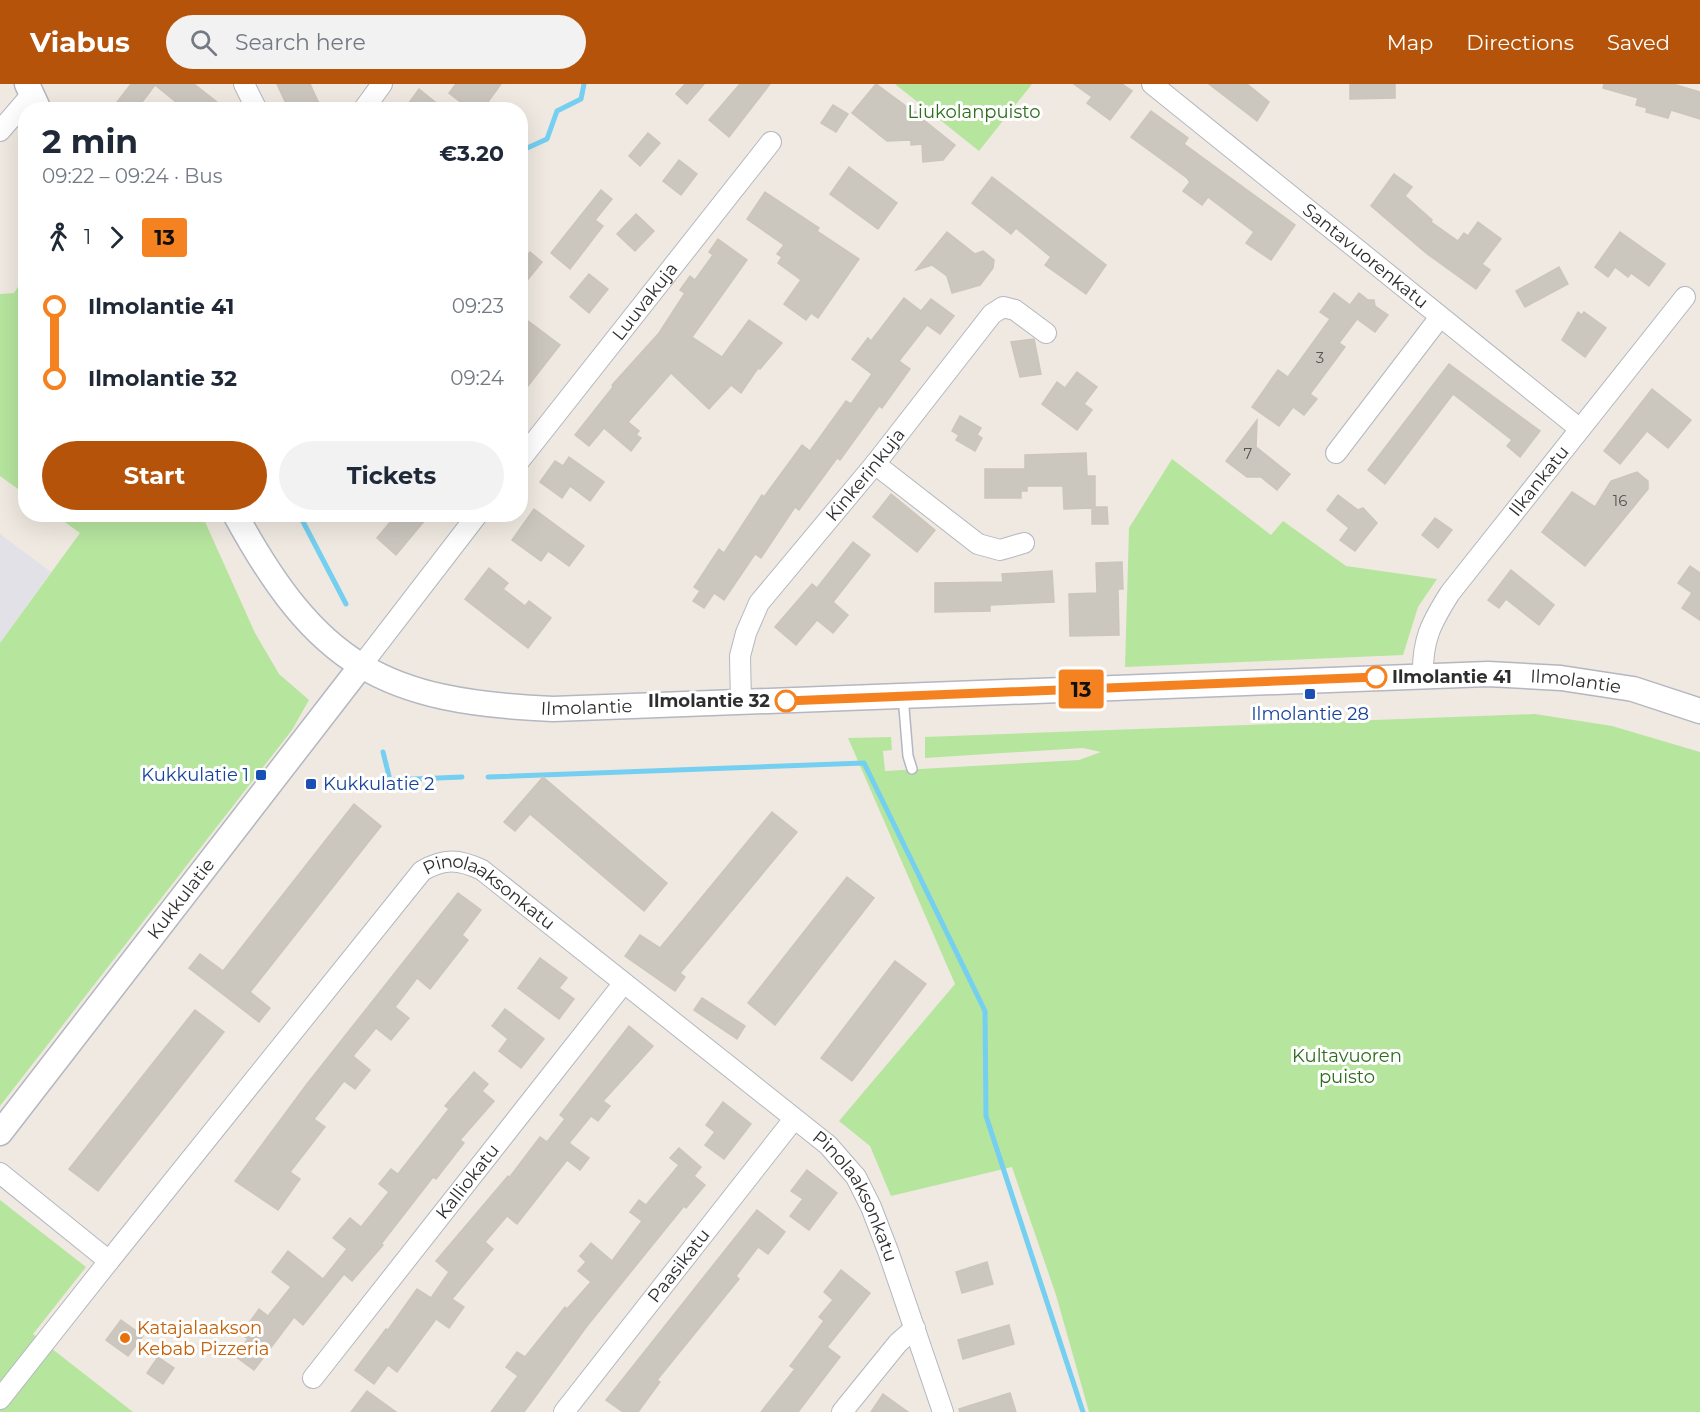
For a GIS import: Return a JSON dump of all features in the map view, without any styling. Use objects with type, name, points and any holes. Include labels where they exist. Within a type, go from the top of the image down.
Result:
[{"type":"street","points":[[244,84],[253,102]]},
{"type":"street","points":[[369,102],[382,84]]},
{"type":"street","name":"Santavuorenkatu","points":[[1152,84],[1580,429]]},
{"type":"street","points":[[0,130],[18,111]]},
{"type":"street","name":"Luuvakuja","points":[[528,450],[771,142]]},
{"type":"street","name":"Ilkankatu","points":[[1423,676],[1423,647],[1431,622],[1450,593],[1685,297]]},
{"type":"street","name":"Kinkerinkuja","points":[[741,703],[741,656],[746,633],[759,603],[875,464],[992,314],[1003,307],[1015,310],[1046,333]]},
{"type":"street","points":[[1336,453],[1440,316]]},
{"type":"street","points":[[875,464],[978,544],[1000,550],[1024,543]]},
{"type":"street","name":"Ilmolantie","points":[[239,522],[263,566],[306,621],[330,645],[387,681],[435,697],[492,707],[553,710],[1488,674],[1561,678],[1633,689],[1700,711]]},
{"type":"street","points":[[361,666],[472,522]]},
{"type":"street","name":"Kukkulatie","points":[[0,1133],[361,666]]},
{"type":"street","name":"Pinolaaksonkatu","points":[[0,1399],[422,870],[448,859],[465,861],[482,870],[828,1145],[856,1177],[888,1251],[943,1412]]},
{"type":"street","name":"Kalliokatu","points":[[313,1378],[623,984]]},
{"type":"street","name":"Paasikatu","points":[[564,1412],[794,1119]]},
{"type":"street","points":[[0,1173],[109,1261]]},
{"type":"street","points":[[842,1412],[898,1342],[915,1328]]},
{"type":"lane","points":[[903,696],[908,756],[912,769]]},
{"type":"shaded area","points":[[0,534],[51,572],[0,643]]},
{"type":"green space","name":"Liukolanpuisto","points":[[895,84],[1032,84],[979,151]]},
{"type":"green space","points":[[18,287],[18,489],[0,476],[0,294],[14,293]]},
{"type":"green space","points":[[1172,459],[1271,535],[1283,521],[1346,566],[1437,579],[1418,607],[1403,655],[1125,667],[1129,528]]},
{"type":"green space","points":[[65,522],[205,522],[255,633],[279,674],[309,700],[292,730],[0,1106],[0,643],[80,533]]},
{"type":"green space","name":"Kultavuoren puisto","points":[[1535,714],[1612,726],[1700,752],[1700,1412],[1089,1412],[1056,1295],[1012,1167],[891,1196],[870,1146],[839,1121],[955,984],[848,738],[891,737],[892,750],[883,751],[885,771],[1079,760],[1101,752],[1083,748],[925,758],[925,737]]},
{"type":"green space","points":[[0,1200],[86,1267],[33,1334],[133,1412],[0,1412]]},
{"type":"building","points":[[131,84],[194,84],[217,102],[176,102],[155,85],[142,102],[117,102]]},
{"type":"building","points":[[277,84],[310,84],[318,102],[285,102]]},
{"type":"building","points":[[456,84],[501,84],[488,102],[461,102],[449,93]]},
{"type":"building","points":[[685,84],[704,84],[687,104],[676,94]]},
{"type":"building","points":[[740,84],[770,84],[729,137],[709,120]]},
{"type":"building","points":[[876,84],[914,112],[920,112],[920,117],[955,145],[943,160],[923,162],[922,144],[911,145],[911,140],[887,141],[852,113]]},
{"type":"building","points":[[1074,84],[1122,84],[1132,91],[1110,120],[1087,103],[1092,97]]},
{"type":"building","points":[[1209,84],[1247,84],[1269,102],[1257,121]]},
{"type":"building","points":[[1350,84],[1395,84],[1395,98],[1350,99]]},
{"type":"building","points":[[1604,84],[1673,84],[1700,92],[1700,119],[1671,110],[1668,118],[1646,112],[1647,108],[1636,105],[1638,98],[1603,88]]},
{"type":"building","points":[[419,89],[435,102],[410,102]]},
{"type":"building","points":[[833,105],[848,114],[836,132],[821,123]]},
{"type":"building","points":[[1151,111],[1188,138],[1184,144],[1295,225],[1271,260],[1246,243],[1254,232],[1208,197],[1202,205],[1183,191],[1190,182],[1187,178],[1131,137]]},
{"type":"building","points":[[648,133],[660,143],[640,166],[629,156]]},
{"type":"building","points":[[679,160],[697,174],[681,195],[663,181]]},
{"type":"building","points":[[849,167],[897,203],[878,229],[830,194]]},
{"type":"building","points":[[1394,174],[1412,187],[1405,196],[1432,220],[1431,222],[1458,241],[1464,233],[1468,236],[1478,222],[1501,239],[1482,264],[1490,270],[1476,289],[1426,253],[1371,206]]},
{"type":"building","points":[[992,177],[1106,265],[1086,294],[1045,265],[1051,257],[1016,228],[1011,234],[972,203]]},
{"type":"building","points":[[601,190],[612,199],[595,220],[603,226],[570,269],[551,253]]},
{"type":"building","points":[[765,192],[819,228],[817,231],[859,259],[818,318],[811,313],[806,320],[784,304],[801,280],[778,263],[782,257],[777,254],[784,245],[747,219]]},
{"type":"building","points":[[636,214],[654,231],[635,251],[617,234]]},
{"type":"building","points":[[947,232],[975,254],[983,251],[994,260],[993,268],[980,285],[952,293],[947,276],[932,265],[916,270]]},
{"type":"building","points":[[1620,232],[1665,264],[1649,286],[1631,273],[1628,277],[1615,267],[1608,277],[1595,267]]},
{"type":"building","points":[[718,239],[747,260],[692,337],[722,357],[749,320],[782,343],[760,369],[758,368],[741,393],[731,385],[709,409],[671,373],[628,422],[639,431],[636,435],[641,438],[631,451],[604,428],[589,446],[575,435],[613,387],[612,385],[659,333],[685,293],[680,290],[690,276],[695,280],[713,255],[709,252]]},
{"type":"building","points":[[530,252],[542,262],[528,279],[528,254]]},
{"type":"building","points":[[1559,267],[1568,284],[1525,307],[1516,291]]},
{"type":"building","points":[[589,274],[608,289],[589,313],[570,297]]},
{"type":"building","points":[[1334,293],[1350,305],[1359,293],[1368,300],[1374,300],[1375,306],[1388,315],[1375,332],[1357,319],[1339,343],[1345,347],[1310,394],[1317,399],[1304,415],[1293,407],[1279,426],[1252,407],[1278,370],[1288,377],[1330,319],[1320,312]]},
{"type":"building","points":[[904,298],[921,311],[931,299],[954,316],[940,334],[927,325],[899,361],[910,369],[882,408],[879,406],[840,460],[837,458],[799,510],[795,507],[761,558],[755,554],[724,600],[714,593],[704,608],[693,601],[700,591],[694,587],[719,549],[724,553],[762,495],[764,497],[802,445],[810,451],[846,401],[851,404],[872,374],[852,359],[868,338],[871,341]]},
{"type":"building","points":[[1578,312],[1582,315],[1584,312],[1606,328],[1585,357],[1562,340]]},
{"type":"building","points":[[528,321],[560,345],[528,386]]},
{"type":"building","points":[[1034,339],[1041,374],[1020,377],[1011,342]]},
{"type":"building","points":[[1449,364],[1540,431],[1520,457],[1507,446],[1512,440],[1453,394],[1385,484],[1368,470]]},
{"type":"building","points":[[1077,372],[1097,387],[1084,404],[1092,410],[1077,430],[1042,404],[1057,382],[1065,388]]},
{"type":"building","points":[[1652,389],[1691,420],[1668,448],[1647,431],[1620,464],[1604,451]]},
{"type":"building","points":[[960,416],[981,428],[977,435],[982,438],[975,451],[956,440],[959,435],[952,431]]},
{"type":"building","points":[[1257,420],[1256,447],[1290,474],[1277,490],[1261,477],[1247,477],[1226,461]]},
{"type":"building","points":[[1086,453],[1087,476],[1095,476],[1095,507],[1107,507],[1108,524],[1092,524],[1092,508],[1064,509],[1063,486],[1027,486],[1027,491],[1021,491],[1021,498],[985,498],[985,469],[1025,469],[1025,455]]},
{"type":"building","points":[[569,457],[604,482],[590,501],[570,486],[562,498],[540,482],[555,461],[563,466]]},
{"type":"building","points":[[1637,472],[1648,481],[1648,489],[1585,566],[1542,532],[1572,492],[1595,507],[1611,481]]},
{"type":"building","points":[[891,494],[935,530],[917,552],[873,517]]},
{"type":"building","points":[[1338,495],[1358,510],[1363,508],[1377,523],[1355,551],[1340,540],[1349,528],[1327,510]]},
{"type":"building","points":[[534,509],[584,546],[569,566],[548,551],[541,561],[512,540],[525,522],[528,522],[528,517]]},
{"type":"building","points":[[1435,518],[1452,530],[1438,548],[1422,535]]},
{"type":"building","points":[[390,522],[423,522],[396,555],[377,538]]},
{"type":"building","points":[[853,542],[870,555],[833,602],[848,615],[833,633],[817,620],[796,645],[775,627],[812,584],[817,588]]},
{"type":"building","points":[[1122,562],[1123,589],[1118,589],[1119,635],[1070,636],[1069,594],[1097,593],[1096,563]]},
{"type":"building","points":[[1690,566],[1700,573],[1700,620],[1682,608],[1692,593],[1678,583]]},
{"type":"building","points":[[489,568],[508,583],[503,589],[525,606],[529,601],[551,618],[528,648],[465,599]]},
{"type":"building","points":[[1511,570],[1554,605],[1539,625],[1506,599],[1499,608],[1488,600]]},
{"type":"building","points":[[1052,571],[1054,602],[990,605],[990,611],[935,612],[935,583],[1003,582],[1002,574]]},
{"type":"building","points":[[543,777],[667,883],[644,911],[530,814],[515,831],[504,822]]},
{"type":"building","points":[[354,804],[381,826],[250,992],[270,1008],[259,1022],[189,968],[200,954],[223,971]]},
{"type":"building","points":[[772,812],[797,832],[680,973],[685,977],[675,991],[625,956],[640,935],[660,948]]},
{"type":"building","points":[[847,877],[874,898],[775,1025],[748,1003]]},
{"type":"building","points":[[458,893],[481,910],[462,935],[468,940],[430,989],[417,978],[395,1007],[409,1018],[391,1040],[376,1028],[353,1056],[370,1070],[355,1089],[344,1081],[314,1119],[325,1127],[290,1172],[300,1179],[278,1210],[235,1181],[307,1084]]},
{"type":"building","points":[[540,958],[567,978],[559,988],[574,999],[559,1019],[518,988]]},
{"type":"building","points":[[895,961],[926,984],[852,1081],[821,1058]]},
{"type":"building","points":[[702,998],[745,1026],[737,1039],[694,1010]]},
{"type":"building","points":[[505,1009],[544,1039],[521,1068],[499,1051],[508,1039],[492,1026]]},
{"type":"building","points":[[195,1010],[224,1032],[98,1191],[69,1169]]},
{"type":"building","points":[[629,1026],[653,1046],[603,1101],[610,1106],[598,1121],[591,1116],[569,1143],[589,1158],[580,1170],[567,1160],[517,1224],[507,1216],[485,1242],[493,1249],[452,1299],[464,1307],[449,1328],[436,1319],[397,1372],[388,1365],[374,1384],[355,1370],[386,1329],[388,1330],[417,1289],[431,1298],[449,1272],[436,1261],[508,1176],[509,1178],[540,1137],[547,1142],[565,1119],[560,1115]]},
{"type":"building","points":[[474,1072],[488,1084],[482,1091],[494,1101],[460,1140],[464,1143],[436,1179],[433,1177],[381,1244],[383,1245],[352,1281],[344,1274],[303,1325],[294,1317],[254,1370],[235,1356],[248,1339],[241,1334],[259,1309],[268,1316],[291,1287],[272,1272],[288,1251],[323,1279],[347,1249],[333,1238],[350,1218],[361,1227],[389,1192],[379,1184],[391,1169],[398,1174],[449,1109],[445,1106]]},
{"type":"building","points":[[723,1102],[751,1124],[724,1159],[705,1145],[715,1132],[706,1125]]},
{"type":"building","points":[[679,1148],[701,1167],[694,1176],[705,1185],[686,1208],[684,1206],[587,1326],[524,1412],[491,1412],[518,1376],[506,1367],[517,1352],[525,1357],[565,1307],[567,1309],[591,1282],[578,1271],[586,1262],[580,1256],[591,1243],[612,1261],[642,1221],[630,1212],[639,1200],[646,1205],[679,1165],[670,1158]]},
{"type":"building","points":[[807,1170],[837,1193],[809,1230],[790,1216],[803,1199],[791,1191]]},
{"type":"building","points":[[757,1210],[785,1232],[768,1254],[758,1247],[736,1276],[739,1279],[657,1380],[660,1382],[638,1412],[623,1412],[606,1400]]},
{"type":"building","points":[[987,1262],[993,1284],[962,1293],[956,1272]]},
{"type":"building","points":[[841,1270],[870,1293],[827,1347],[840,1357],[798,1412],[761,1412],[795,1369],[790,1366],[824,1321],[819,1317],[833,1300],[824,1292]]},
{"type":"building","name":"Katajalaakson Kebab Pizzeria","points":[[121,1320],[143,1336],[128,1356],[106,1340]]},
{"type":"building","points":[[1009,1325],[1014,1344],[963,1359],[958,1340]]},
{"type":"building","points":[[158,1357],[174,1368],[163,1384],[147,1373]]},
{"type":"building","points":[[367,1391],[396,1412],[351,1412]]},
{"type":"building","points":[[1010,1393],[1016,1412],[960,1412],[959,1409]]},
{"type":"building","points":[[883,1394],[908,1412],[871,1412]]},
{"type":"waterway","points":[[528,148],[547,139],[557,111],[581,99],[584,84]]},
{"type":"waterway","points":[[303,522],[346,604]]},
{"type":"waterway","points":[[383,752],[390,780],[462,777]]},
{"type":"waterway","points":[[488,777],[864,763],[985,1011],[986,1116],[1083,1412]]},
{"type":"bus line","name":"13","points":[[786,701],[1376,677]]},
{"type":"place","name":"Ilmolantie 41","points":[[1376,677]]},
{"type":"place","name":"Ilmolantie 28","points":[[1310,694]]},
{"type":"place","name":"Ilmolantie 32","points":[[786,701]]},
{"type":"place","name":"Kukkulatie 1","points":[[261,775]]},
{"type":"place","name":"Kukkulatie 2","points":[[311,784]]},
{"type":"place","name":"Katajalaakson Kebab Pizzeria","points":[[125,1338]]}]
